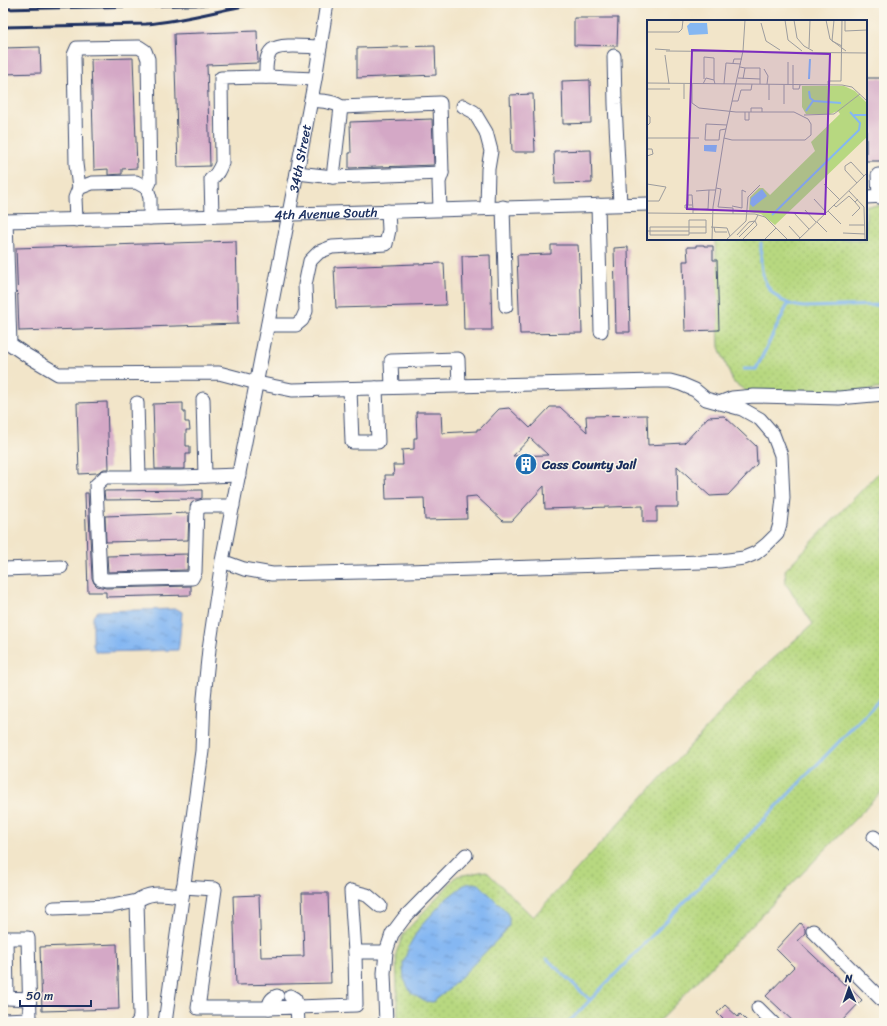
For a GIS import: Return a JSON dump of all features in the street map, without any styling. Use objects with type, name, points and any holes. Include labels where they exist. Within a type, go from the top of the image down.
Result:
[{"type":"street","name":"34th Street","points":[[165,1023],[202,751],[204,698],[209,649],[222,561],[316,79],[327,3]]},
{"type":"street","points":[[266,77],[266,64],[268,56],[272,50],[283,46],[320,47]]},
{"type":"street","points":[[76,220],[75,198],[79,188],[76,164],[74,55],[77,48],[139,47],[145,51],[148,59],[150,182],[147,188],[150,198],[150,218]]},
{"type":"street","points":[[614,56],[620,204]]},
{"type":"street","points":[[212,216],[211,179],[218,172],[222,163],[221,78],[266,77],[316,79]]},
{"type":"street","points":[[311,100],[330,102],[340,105],[341,107],[440,103],[442,173],[439,182],[440,209]]},
{"type":"street","points":[[463,106],[474,112],[486,132],[491,151],[488,169],[487,208]]},
{"type":"street","points":[[333,177],[341,107]]},
{"type":"street","points":[[297,173],[333,177],[442,173]]},
{"type":"street","points":[[876,197],[878,175],[884,175]]},
{"type":"street","points":[[79,188],[92,183],[136,182],[147,188]]},
{"type":"street","name":"4th Avenue South","points":[[4,221],[647,204]]},
{"type":"street","points":[[598,205],[600,331]]},
{"type":"street","points":[[503,207],[506,306]]},
{"type":"street","points":[[268,325],[296,325],[302,320],[306,311],[305,285],[310,261],[320,252],[332,247],[386,244],[389,230],[388,211]]},
{"type":"street","points":[[4,221],[10,344],[58,374],[220,373],[257,383],[292,390],[670,381],[695,390],[706,399],[742,409],[760,419],[773,434],[781,455],[783,498],[780,524],[776,534],[768,544],[756,553],[744,558],[720,561],[609,565],[272,574],[244,569],[222,561]]},
{"type":"street","points":[[392,387],[391,361],[458,359],[459,386]]},
{"type":"street","points":[[350,388],[352,442],[378,442],[376,388]]},
{"type":"street","points":[[718,403],[732,398],[754,396],[839,398],[884,394]]},
{"type":"street","points":[[203,399],[206,476]]},
{"type":"street","points":[[137,403],[139,477]]},
{"type":"street","points":[[233,506],[204,506],[197,508],[195,572],[192,578],[106,580],[100,578],[96,485],[105,477],[239,475]]},
{"type":"street","points":[[3,569],[61,567]]},
{"type":"street","points":[[386,1023],[384,973],[386,952],[392,934],[404,918],[466,855]]},
{"type":"street","points":[[54,908],[112,906],[137,901],[143,896],[151,894],[215,889],[198,1008],[269,1008],[356,1005],[355,952],[351,891],[367,895],[380,906]]},
{"type":"street","points":[[137,901],[140,1016],[137,1023]]},
{"type":"street","points":[[813,931],[884,1002]]},
{"type":"street","points":[[3,1020],[32,1021],[28,938],[6,938],[5,998],[30,998]]},
{"type":"street","points":[[355,952],[386,952]]},
{"type":"street","points":[[269,1008],[272,998],[284,996],[295,999],[298,1023]]},
{"type":"street","points":[[758,1008],[773,1023]]},
{"type":"green space","points":[[884,205],[884,388],[860,391],[746,391],[733,382],[719,347],[715,240],[867,240],[867,206]]},
{"type":"green space","points":[[884,467],[884,789],[657,1023],[398,1023],[396,953],[404,933],[457,876],[486,871],[533,917],[755,675],[813,624],[786,584],[785,570]]},
{"type":"water","points":[[177,609],[182,612],[178,650],[95,651],[93,645],[93,616],[98,611]]},
{"type":"water","points":[[471,883],[479,884],[505,910],[509,917],[509,925],[503,934],[450,988],[433,1002],[424,1001],[411,993],[404,979],[403,964],[410,944],[420,927],[446,899],[464,885]]},
{"type":"building","points":[[574,18],[618,18],[617,46],[574,45]]},
{"type":"building","points":[[257,31],[258,63],[207,65],[210,166],[178,167],[174,34]]},
{"type":"building","points":[[435,46],[436,75],[357,78],[357,48]]},
{"type":"building","points":[[40,47],[41,73],[3,74],[3,48]]},
{"type":"building","points":[[133,58],[137,168],[122,169],[122,174],[108,175],[108,169],[94,170],[91,59]]},
{"type":"building","points":[[867,78],[884,78],[884,161],[867,161]]},
{"type":"building","points":[[590,80],[591,123],[563,124],[562,81]]},
{"type":"building","points":[[533,94],[535,152],[512,152],[510,95]]},
{"type":"building","points":[[432,119],[434,165],[349,168],[349,153],[351,153],[350,122]]},
{"type":"building","points":[[591,150],[592,183],[555,184],[554,151]]},
{"type":"building","points":[[236,241],[238,324],[19,331],[16,248]]},
{"type":"building","points":[[551,245],[578,245],[580,262],[582,333],[520,334],[517,255],[551,254]]},
{"type":"building","points":[[696,245],[713,246],[713,260],[717,260],[719,330],[685,331],[683,261],[688,261],[687,247],[696,247]]},
{"type":"building","points":[[628,247],[630,332],[616,332],[614,248]]},
{"type":"building","points":[[490,255],[492,330],[464,330],[462,256]]},
{"type":"building","points":[[444,263],[446,305],[336,308],[334,267]]},
{"type":"building","points":[[107,402],[109,469],[104,469],[97,473],[79,474],[77,403]]},
{"type":"building","points":[[183,403],[185,422],[189,422],[190,430],[186,430],[186,446],[190,446],[190,454],[186,454],[185,469],[155,469],[153,404]]},
{"type":"building","name":"Cass County Jail","points":[[550,407],[560,407],[587,432],[586,416],[647,415],[648,445],[684,443],[708,417],[724,416],[756,446],[757,464],[728,495],[710,496],[677,466],[678,507],[657,507],[657,522],[643,522],[643,506],[545,509],[544,486],[512,521],[503,521],[476,496],[466,497],[467,519],[425,520],[424,498],[386,499],[385,475],[394,475],[393,465],[403,465],[402,450],[414,449],[414,438],[417,438],[416,412],[441,412],[442,433],[477,431],[477,429],[480,429],[499,409],[509,408],[530,428]],"holes":[[[530,438],[548,455],[513,456]]]},
{"type":"building","points":[[202,490],[202,498],[199,499],[105,500],[104,491]]},
{"type":"building","points":[[85,493],[88,493],[92,578],[97,586],[106,588],[191,586],[191,595],[106,597],[106,592],[88,592]]},
{"type":"building","points":[[189,513],[188,540],[106,542],[105,516]]},
{"type":"building","points":[[188,554],[187,570],[108,572],[107,556]]},
{"type":"building","points":[[302,893],[328,893],[331,983],[236,985],[233,896],[259,895],[261,957],[304,956]]},
{"type":"building","points":[[800,923],[805,929],[805,933],[798,941],[862,1000],[840,1023],[795,1023],[766,996],[794,967],[776,949]]},
{"type":"building","points":[[117,944],[119,1009],[42,1011],[40,947]]},
{"type":"building","points":[[725,1005],[738,1017],[740,1014],[749,1023],[727,1023],[717,1013]]},
{"type":"waterway","points":[[761,243],[761,264],[764,278],[771,291],[782,300],[795,306],[803,307],[884,305]]},
{"type":"waterway","points":[[744,369],[756,369],[788,304]]},
{"type":"waterway","points":[[568,1023],[884,695]]},
{"type":"waterway","points":[[547,959],[590,1000]]},
{"type":"railway","points":[[3,27],[146,24],[175,20],[261,3]]},
{"type":"railway","points":[[3,9],[233,4]]},
{"type":"place","name":"Cass County Jail","points":[[526,464]]}]
